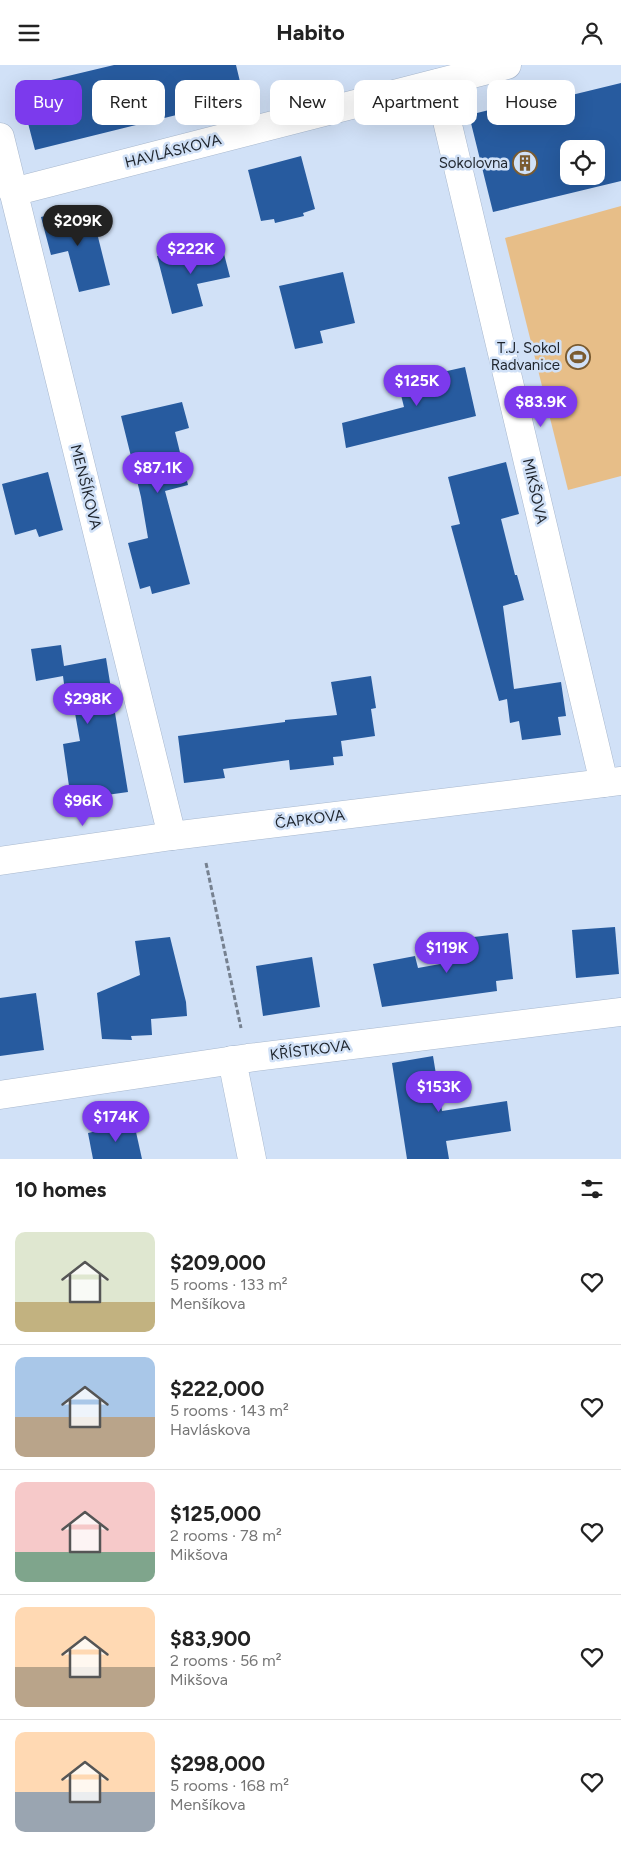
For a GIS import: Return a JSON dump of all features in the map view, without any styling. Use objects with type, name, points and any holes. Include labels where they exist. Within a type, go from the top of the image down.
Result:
[{"type":"street","name":"HAVLÁSKOVA","points":[[450,80],[507,65]]},
{"type":"street","name":"HAVLÁSKOVA","points":[[13,192],[354,105]]},
{"type":"street","name":"MIKŠOVA","points":[[448,125],[612,782]]},
{"type":"street","name":"MENŠÍKOVA","points":[[0,137],[172,836]]},
{"type":"street","name":"ČAPKOVA","points":[[0,861],[172,836],[612,782]]},
{"type":"street","name":"KŘÍSTKOVA","points":[[0,1095],[240,1059],[621,1012]]},
{"type":"street","points":[[240,1059],[252,1159]]},
{"type":"path","points":[[199,833],[240,1059]]},
{"type":"shaded area","name":"T.J. Sokol Radvanice","points":[[621,206],[621,476],[568,490],[505,238]]},
{"type":"building","points":[[114,65],[236,65],[240,80],[175,80],[175,115],[165,118],[165,80],[92,80],[92,125],[136,125],[35,150],[28,125],[82,125],[82,80],[51,80]]},
{"type":"building","name":"Sokolovna","points":[[621,83],[621,181],[605,185],[605,140],[560,140],[560,185],[604,185],[493,212],[471,125],[477,125],[477,113],[487,110],[487,125],[575,125],[575,94]]},
{"type":"building","points":[[301,156],[315,209],[303,213],[304,216],[275,223],[274,219],[261,221],[248,170]]},
{"type":"building","points":[[83,207],[88,227],[95,225],[110,285],[79,292],[68,251],[51,255],[41,217]]},
{"type":"building","points":[[201,246],[202,250],[222,246],[230,277],[197,284],[203,306],[172,314],[157,256]]},
{"type":"building","points":[[343,272],[355,323],[320,331],[323,343],[295,349],[279,286]]},
{"type":"building","points":[[427,367],[429,375],[465,367],[476,416],[346,448],[342,423],[404,407],[396,375]]},
{"type":"building","points":[[182,402],[189,428],[175,432],[188,485],[165,491],[190,584],[152,594],[150,586],[140,589],[128,543],[148,538],[141,497],[121,416]]},
{"type":"building","points":[[506,462],[519,514],[501,519],[515,575],[517,575],[524,600],[503,606],[514,689],[561,682],[566,716],[558,717],[561,735],[522,740],[519,721],[510,723],[507,699],[499,701],[451,526],[460,524],[448,477]]},
{"type":"building","points":[[48,472],[63,530],[39,537],[36,529],[15,535],[2,484]]},
{"type":"building","points":[[61,645],[64,666],[106,658],[128,792],[71,800],[63,744],[80,741],[71,691],[65,692],[63,676],[36,681],[31,649]]},
{"type":"building","points":[[371,676],[376,708],[371,709],[375,736],[341,741],[343,756],[333,757],[334,765],[290,770],[289,760],[223,769],[225,778],[184,783],[178,736],[285,722],[285,720],[337,715],[331,682]]},
{"type":"building","points":[[615,927],[619,974],[576,978],[572,930]]},
{"type":"building","points":[[508,933],[513,979],[496,981],[497,991],[382,1007],[373,964],[415,956],[418,968],[468,959],[465,938]]},
{"type":"building","points":[[170,937],[186,1002],[187,1016],[151,1019],[152,1035],[131,1036],[132,1040],[102,1039],[97,993],[140,975],[135,941]]},
{"type":"building","points":[[312,957],[320,1007],[263,1016],[256,966]]},
{"type":"building","points":[[36,993],[44,1050],[0,1056],[0,998]]},
{"type":"building","points":[[433,1056],[442,1111],[507,1101],[511,1131],[446,1141],[449,1159],[407,1159],[392,1063]]},
{"type":"building","points":[[134,1123],[142,1159],[93,1159],[88,1133]]},
{"type":"place","name":"Sokolovna","points":[[525,163]]},
{"type":"place","name":"T.J. Sokol Radvanice","points":[[578,357]]}]
